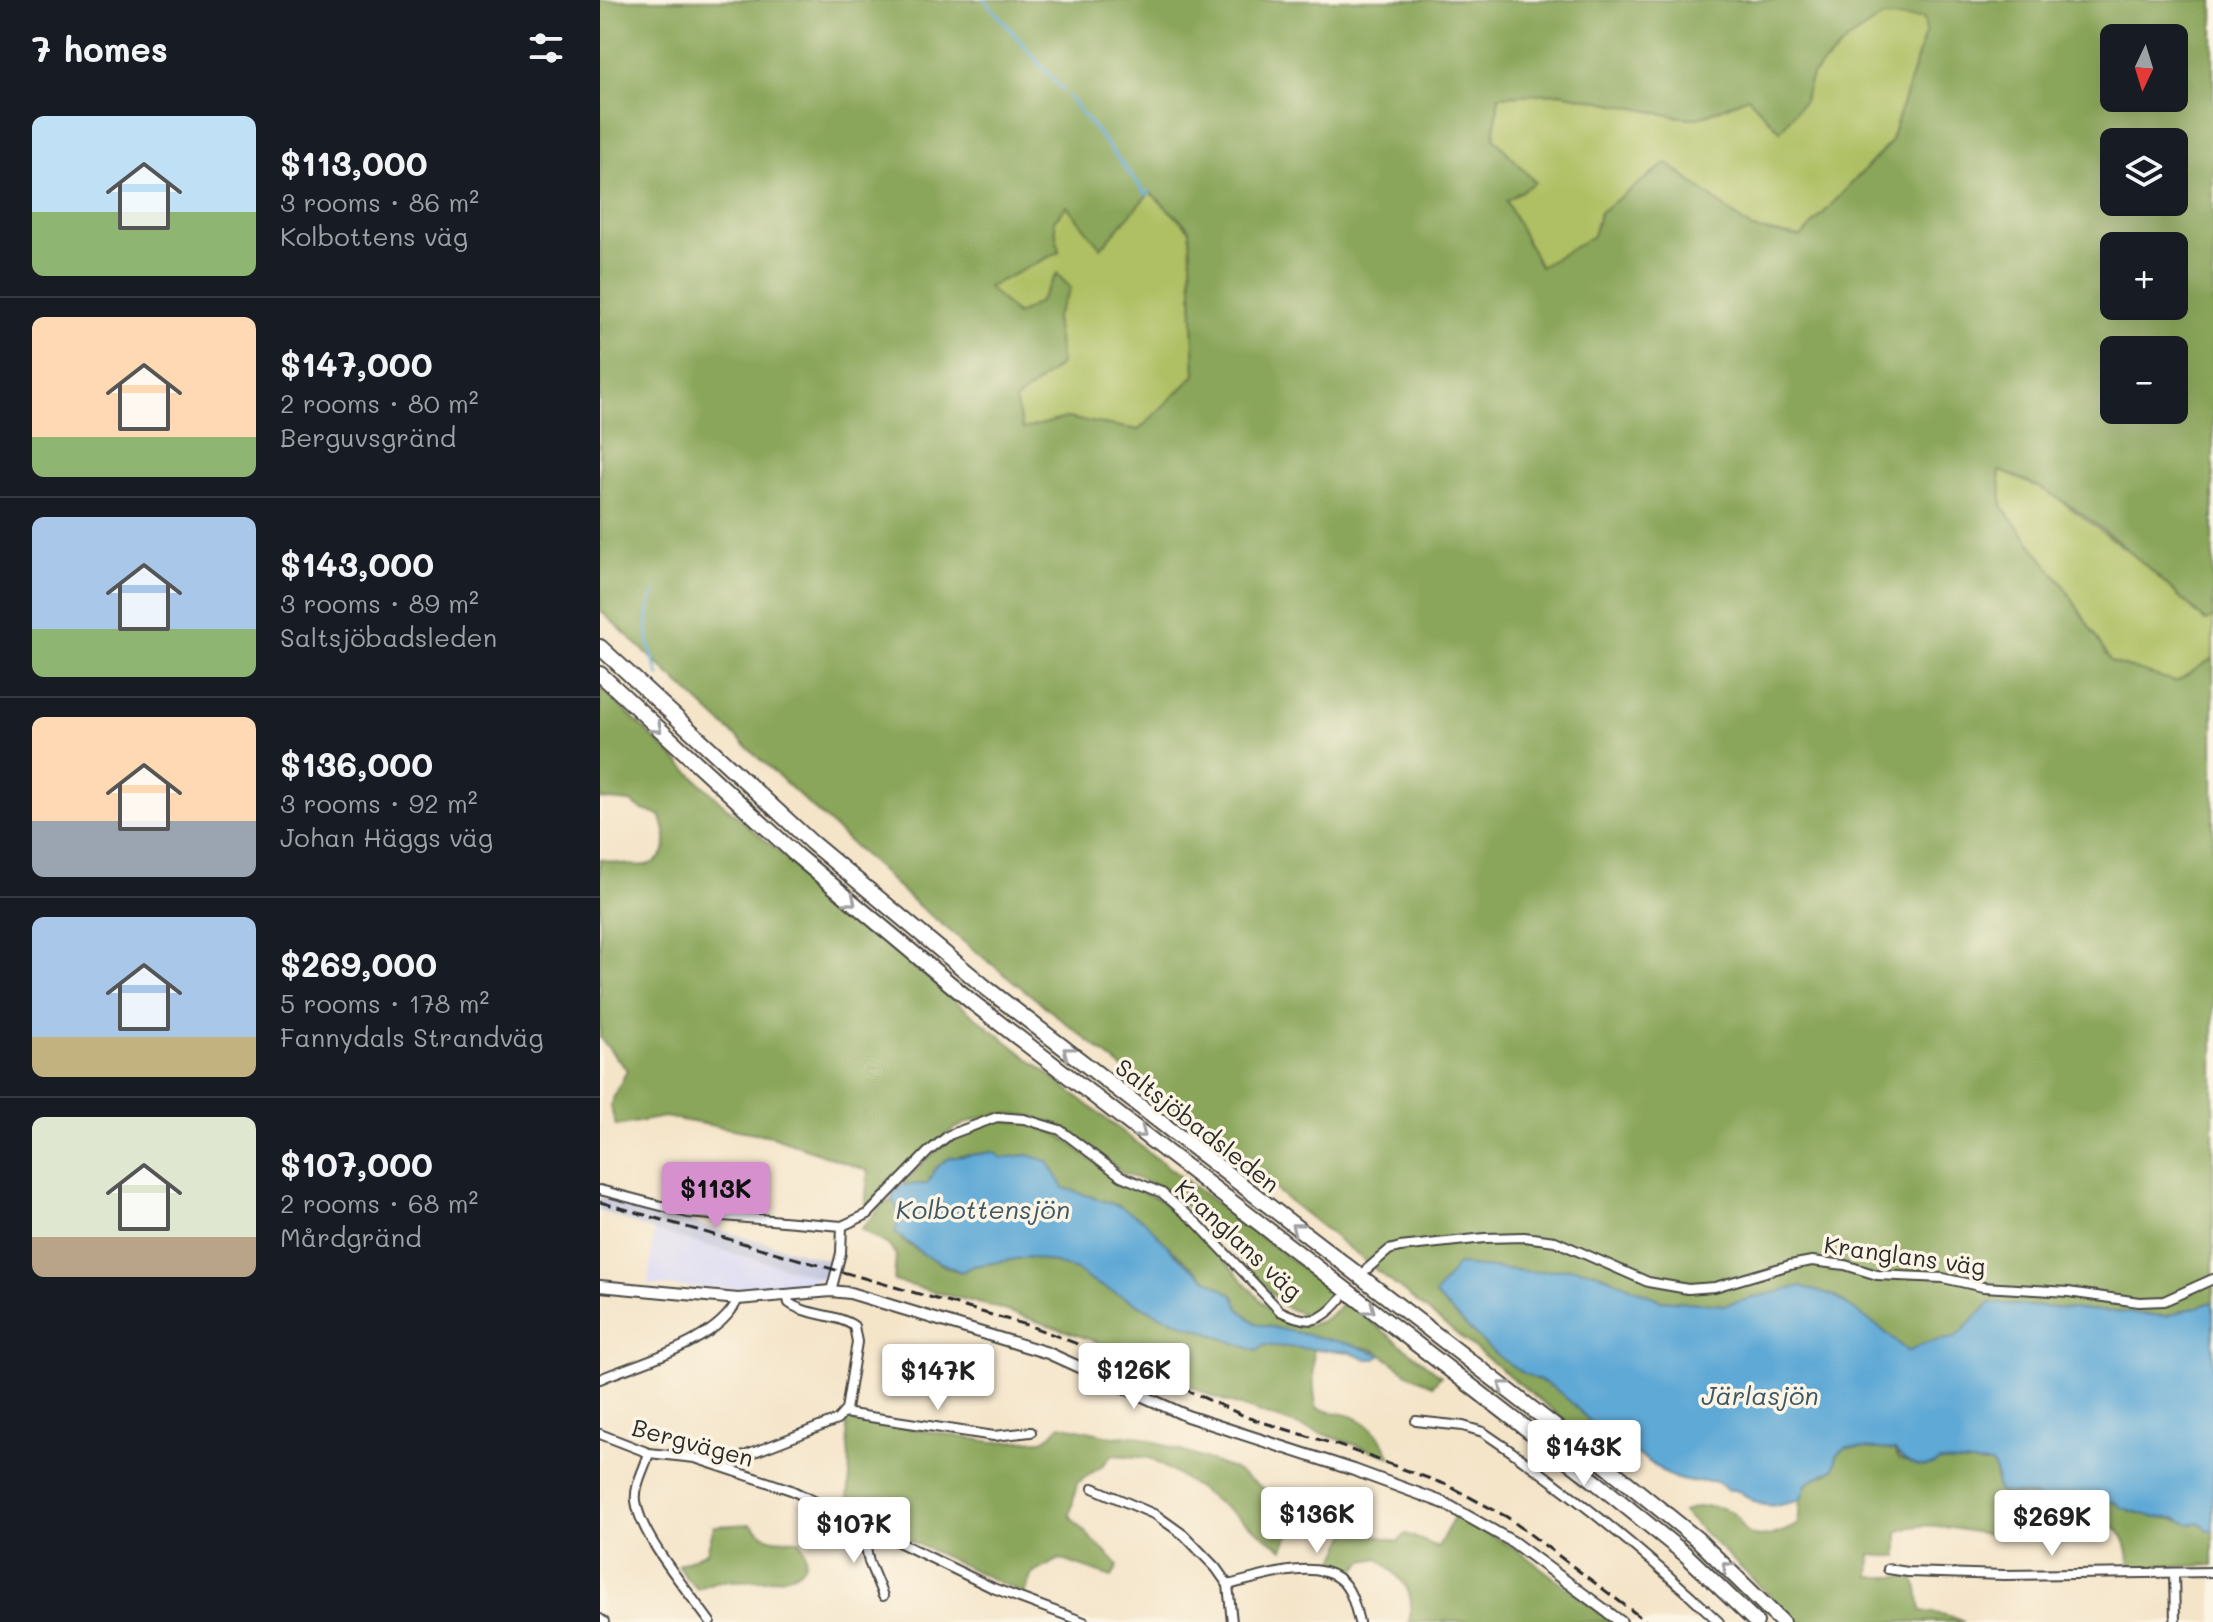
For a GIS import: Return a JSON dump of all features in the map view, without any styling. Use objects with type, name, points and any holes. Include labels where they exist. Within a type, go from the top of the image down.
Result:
[{"type":"highway","name":"Saltsjöbadsleden","points":[[600,647],[812,843],[936,947],[1642,1494],[1697,1539],[1782,1622]]},
{"type":"highway","name":"Saltsjöbadsleden","points":[[600,674],[796,855],[972,1002],[1597,1483],[1685,1554],[1756,1622]]},
{"type":"street","name":"Kranglans väg","points":[[842,1226],[868,1214],[928,1152],[949,1135],[997,1117],[1024,1119],[1060,1130],[1121,1176],[1162,1193],[1197,1223],[1280,1311],[1296,1318],[1313,1320],[1327,1315],[1341,1299]]},
{"type":"street","points":[[600,1190],[688,1213],[842,1226],[841,1253],[831,1291]]},
{"type":"street","name":"Kranglans väg","points":[[1367,1269],[1389,1250],[1400,1247],[1524,1237],[1555,1241],[1648,1282],[1688,1289],[1715,1287],[1812,1261],[1845,1265],[1877,1275],[1943,1278],[1983,1287],[2068,1292],[2139,1302],[2164,1301],[2213,1279]]},
{"type":"street","points":[[600,1286],[738,1299],[831,1291],[868,1297],[1048,1353],[1187,1416],[1444,1503],[1513,1542],[1621,1622]]},
{"type":"street","points":[[720,1466],[837,1420],[844,1413],[857,1342],[854,1326],[842,1319],[796,1308],[789,1303],[787,1295]]},
{"type":"street","points":[[600,1379],[708,1332],[731,1314],[738,1299]]},
{"type":"street","points":[[844,1413],[994,1436],[1031,1432]]},
{"type":"street","points":[[1416,1421],[1463,1426],[1483,1432],[1625,1539],[1719,1622]]},
{"type":"street","name":"Bergvägen","points":[[600,1434],[649,1453],[695,1458],[791,1490],[993,1588],[1084,1622]]},
{"type":"street","points":[[649,1453],[637,1487],[636,1502],[652,1541],[710,1622]]},
{"type":"street","points":[[1093,1488],[1156,1515],[1184,1535],[1228,1585],[1232,1622]]},
{"type":"street","points":[[861,1523],[869,1562],[883,1596]]},
{"type":"street","points":[[1228,1585],[1301,1569],[1318,1571],[1338,1578],[1352,1594],[1359,1622]]},
{"type":"street","points":[[1888,1569],[2004,1575],[2213,1572]]},
{"type":"street","points":[[2174,1573],[2175,1622]]},
{"type":"shaded area","points":[[600,1197],[835,1262],[822,1278],[654,1231],[600,1211]]},
{"type":"shaded area","points":[[654,1231],[822,1278],[791,1286],[742,1290],[648,1285]]},
{"type":"green space","points":[[600,0],[2213,0],[2213,617],[2206,621],[2109,534],[2054,495],[1999,471],[2003,508],[2064,586],[2111,662],[2176,682],[2213,658],[2213,1302],[2166,1316],[1990,1303],[1955,1339],[1931,1342],[1908,1352],[1834,1296],[1752,1299],[1725,1305],[1660,1300],[1595,1272],[1573,1268],[1537,1272],[1492,1268],[1435,1295],[1503,1358],[1570,1389],[1590,1416],[1585,1436],[915,903],[600,610]],"holes":[[[1883,17],[1924,18],[1926,31],[1890,143],[1801,237],[1752,229],[1667,163],[1600,212],[1593,236],[1540,267],[1506,201],[1535,182],[1494,138],[1499,96],[1561,93],[1680,117],[1699,118],[1748,97],[1780,131],[1804,101],[1812,75],[1849,39]],[[1150,192],[1190,229],[1195,375],[1139,430],[1066,418],[1023,429],[1015,401],[1061,364],[1055,318],[1071,288],[1057,274],[1039,302],[1017,315],[988,287],[1059,252],[1054,220],[1067,206],[1101,248]]]},
{"type":"green space","points":[[1883,16],[1924,17],[1926,30],[1890,143],[1801,237],[1752,229],[1667,163],[1600,212],[1593,236],[1540,267],[1506,201],[1534,182],[1494,138],[1499,96],[1561,93],[1680,117],[1699,118],[1748,97],[1803,101],[1812,75],[1849,39]]},
{"type":"green space","points":[[1150,192],[1190,230],[1195,375],[1139,430],[1066,418],[1023,430],[1014,401],[1061,364],[1055,318],[1057,274],[1039,302],[1017,315],[987,287],[1059,252],[1054,220],[1068,205]]},
{"type":"green space","points":[[1999,470],[2049,492],[2140,560],[2205,621],[2213,617],[2213,658],[2176,682],[2111,662],[2064,586],[2003,508]]},
{"type":"green space","points":[[600,687],[725,806],[950,997],[1335,1293],[1318,1311],[1312,1313],[1300,1313],[1284,1306],[1212,1229],[1181,1202],[1161,1188],[1121,1171],[1070,1131],[1039,1119],[1012,1114],[987,1116],[963,1125],[921,1154],[865,1209],[868,1171],[772,1136],[664,1117],[616,1126],[610,1105],[627,1070],[600,1038],[600,859],[619,864],[650,864],[663,853],[666,839],[661,816],[630,802],[600,799]]},
{"type":"green space","points":[[998,1120],[1023,1122],[1058,1134],[1118,1180],[1162,1201],[1193,1226],[1274,1315],[1295,1323],[1312,1324],[1328,1317],[1345,1301],[1441,1376],[1433,1385],[1412,1376],[1375,1350],[1257,1324],[1239,1309],[1234,1296],[1204,1277],[1131,1214],[1121,1207],[1064,1188],[1047,1161],[1028,1155],[1001,1158],[993,1152],[961,1156],[927,1184],[902,1185],[945,1145]]},
{"type":"green space","points":[[892,1200],[898,1207],[902,1241],[948,1268],[961,1272],[973,1266],[1028,1257],[1052,1262],[1076,1270],[1091,1281],[1160,1315],[1257,1351],[1264,1345],[1313,1349],[1317,1408],[1362,1421],[1377,1434],[1391,1457],[1211,1396],[1110,1346],[1001,1309],[894,1281],[896,1255],[888,1245],[861,1229],[884,1204]]},
{"type":"green space","points":[[846,1418],[993,1442],[1042,1440],[1061,1425],[1114,1437],[1135,1435],[1233,1469],[1272,1494],[1300,1507],[1283,1549],[1150,1458],[1112,1455],[1077,1483],[1070,1515],[1118,1566],[1112,1577],[1060,1559],[1032,1574],[1024,1594],[847,1511],[850,1476]]},
{"type":"green space","points":[[1846,1447],[1895,1450],[1899,1459],[1910,1463],[1992,1464],[1999,1492],[2034,1496],[2052,1506],[2109,1501],[2140,1513],[2202,1524],[2207,1531],[2213,1531],[2213,1565],[2130,1566],[2120,1533],[2102,1522],[2004,1534],[1920,1526],[1898,1532],[1898,1557],[1871,1555],[1870,1577],[1912,1577],[1918,1588],[1921,1611],[1964,1622],[1797,1622],[1683,1512],[1712,1506],[1733,1513],[1748,1534],[1762,1537],[1785,1531],[1797,1525],[1802,1490],[1811,1481],[1834,1469],[1837,1455]]},
{"type":"green space","points":[[1455,1515],[1516,1549],[1613,1622],[1409,1622],[1409,1593],[1379,1558],[1364,1561],[1350,1575],[1332,1566],[1351,1527],[1398,1542],[1406,1534],[1438,1547]]},
{"type":"green space","points":[[751,1524],[769,1538],[800,1540],[806,1557],[802,1568],[777,1579],[715,1582],[698,1589],[687,1579],[678,1565],[707,1552],[714,1526]]},
{"type":"water","name":"Kolbottensjön","points":[[993,1152],[1002,1158],[1028,1155],[1048,1161],[1064,1188],[1121,1207],[1145,1221],[1176,1255],[1234,1296],[1239,1309],[1257,1324],[1351,1344],[1382,1355],[1365,1359],[1350,1352],[1264,1345],[1257,1351],[1160,1315],[1091,1281],[1076,1270],[1052,1262],[1028,1257],[973,1266],[961,1272],[926,1256],[895,1233],[899,1216],[892,1200],[893,1193],[902,1185],[927,1184],[935,1169],[949,1158]]},
{"type":"water","name":"Järlasjön","points":[[1457,1265],[1537,1272],[1573,1268],[1595,1272],[1660,1300],[1725,1305],[1801,1286],[1834,1296],[1908,1352],[1931,1342],[1955,1338],[1990,1303],[2166,1316],[2213,1302],[2213,1531],[2207,1531],[2199,1523],[2154,1517],[2122,1508],[2115,1502],[2052,1506],[2034,1496],[1999,1492],[1992,1464],[1939,1461],[1934,1465],[1922,1466],[1909,1463],[1895,1450],[1846,1447],[1837,1455],[1834,1468],[1806,1484],[1801,1500],[1778,1505],[1755,1502],[1739,1491],[1726,1490],[1713,1481],[1673,1478],[1614,1443],[1559,1392],[1511,1365],[1465,1326],[1435,1295]]},
{"type":"waterway","points":[[985,0],[1063,91]]},
{"type":"waterway","points":[[1068,96],[1146,194],[1150,192]]},
{"type":"waterway","points":[[655,591],[648,615],[647,634],[659,676]]},
{"type":"railway","points":[[600,1202],[1030,1326],[1115,1358],[1249,1418],[1340,1446],[1447,1485],[1507,1517],[1647,1622]]}]
